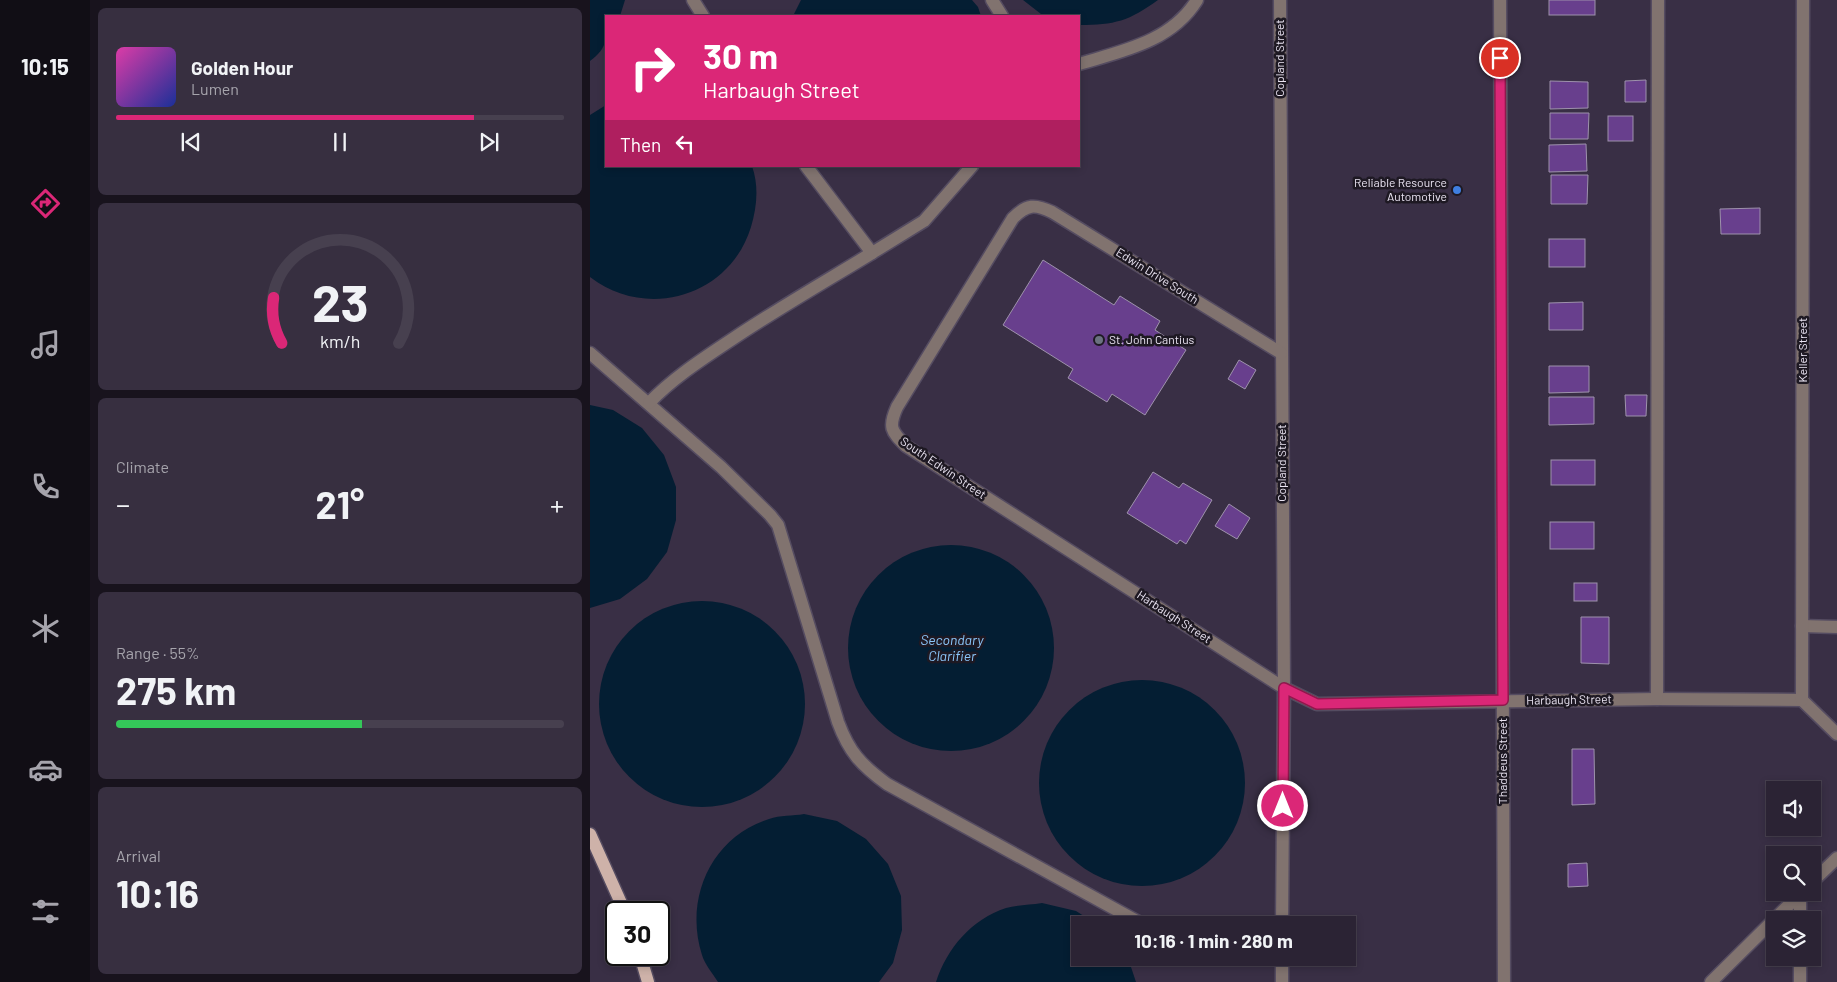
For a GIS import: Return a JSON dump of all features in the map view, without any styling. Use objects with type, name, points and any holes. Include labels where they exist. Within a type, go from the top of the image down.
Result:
[{"type":"main road","points":[[590,834],[621,901]]},
{"type":"main road","points":[[643,966],[648,982]]},
{"type":"street","points":[[693,0],[702,15]]},
{"type":"street","points":[[992,0],[1001,15]]},
{"type":"street","points":[[1080,64],[1120,53],[1148,42],[1166,32],[1181,19],[1197,0]]},
{"type":"street","name":"Copland Street","points":[[1280,0],[1284,688],[1282,916]]},
{"type":"street","name":"Thaddeus Street","points":[[1500,0],[1504,982]]},
{"type":"street","points":[[1657,699],[1658,0]]},
{"type":"street","name":"Keller Street","points":[[1802,700],[1803,0]]},
{"type":"street","points":[[807,167],[872,253]]},
{"type":"street","points":[[649,403],[686,370],[755,324],[924,221],[971,167]]},
{"type":"street","name":"Edwin Drive South","points":[[973,283],[1013,218],[1020,210],[1030,206],[1040,206],[1281,353]]},
{"type":"street","name":"South Edwin Street","points":[[973,283],[897,408],[891,420],[891,428],[906,446],[1088,562]]},
{"type":"street","points":[[590,353],[721,467],[778,525],[838,722],[846,742],[854,755],[869,771],[887,784],[1128,916]]},
{"type":"street","name":"Harbaugh Street","points":[[1088,562],[1284,688],[1317,704],[1503,700],[1802,700]]},
{"type":"street","points":[[1802,626],[1837,627]]},
{"type":"street","points":[[1802,700],[1837,734]]},
{"type":"street","points":[[1821,873],[1837,858]]},
{"type":"street","points":[[1711,982],[1793,901]]},
{"type":"street","points":[[1279,979],[1281,966]]},
{"type":"street","points":[[1800,966],[1800,982]]},
{"type":"water","points":[[590,0],[625,0],[620,15],[605,15],[605,42],[601,51],[590,61]]},
{"type":"water","points":[[801,0],[972,0],[978,7],[981,15],[794,15]]},
{"type":"water","points":[[1023,0],[1158,0],[1130,17],[1112,23],[1080,25],[1080,15],[1041,14]]},
{"type":"water","points":[[605,106],[605,167],[752,167],[756,181],[756,196],[755,212],[751,227],[740,251],[725,270],[706,285],[684,294],[660,299],[636,297],[612,290],[590,277],[590,115]]},
{"type":"water","points":[[590,405],[613,410],[642,428],[664,455],[676,487],[676,520],[667,552],[647,579],[620,599],[590,608]]},
{"type":"water","name":"Secondary Clarifier","points":[[941,545],[961,545],[981,549],[1000,557],[1024,575],[1042,599],[1050,618],[1054,648],[1050,678],[1042,697],[1024,721],[1000,739],[981,747],[961,751],[941,751],[921,747],[902,739],[886,728],[871,713],[860,697],[852,678],[848,658],[848,638],[852,618],[860,599],[871,583],[886,568],[902,557],[921,549]]},
{"type":"water","points":[[702,601],[732,605],[751,613],[775,631],[793,655],[801,674],[805,704],[801,734],[793,753],[775,777],[751,795],[732,803],[702,807],[672,803],[653,795],[629,777],[611,753],[603,734],[599,704],[603,674],[611,655],[629,631],[653,613],[672,605]]},
{"type":"water","points":[[1142,680],[1172,684],[1191,692],[1215,710],[1233,734],[1241,753],[1245,783],[1241,813],[1233,832],[1215,856],[1191,874],[1172,882],[1142,886],[1112,882],[1093,874],[1069,856],[1051,832],[1043,813],[1039,783],[1043,753],[1051,734],[1069,710],[1093,692],[1112,684]]},
{"type":"water","points":[[804,814],[837,821],[866,839],[888,864],[901,896],[902,930],[893,963],[879,982],[718,982],[703,959],[697,934],[700,892],[707,873],[718,855],[732,840],[749,828],[769,819]]},
{"type":"water","points":[[1042,903],[1076,911],[1084,916],[1071,916],[1071,966],[1131,966],[1136,982],[936,982],[947,958],[962,936],[982,919],[1015,906]]},
{"type":"building","points":[[1549,0],[1595,0],[1595,15],[1549,15]]},
{"type":"building","points":[[1646,80],[1646,102],[1625,102],[1625,81]]},
{"type":"building","points":[[1550,81],[1588,82],[1588,108],[1550,109]]},
{"type":"building","points":[[1550,113],[1589,113],[1588,139],[1550,139]]},
{"type":"building","points":[[1608,116],[1633,116],[1633,141],[1608,141]]},
{"type":"building","points":[[1586,144],[1587,171],[1549,172],[1549,145]]},
{"type":"building","points":[[1551,175],[1588,175],[1587,204],[1551,204]]},
{"type":"building","points":[[1760,208],[1760,234],[1721,234],[1720,209]]},
{"type":"building","points":[[1549,239],[1585,239],[1585,267],[1549,267]]},
{"type":"building","name":"St. John Cantius","points":[[1043,260],[1114,305],[1120,296],[1160,321],[1155,330],[1186,350],[1145,415],[1112,394],[1107,402],[1068,378],[1073,369],[1003,325]]},
{"type":"building","points":[[1583,302],[1583,330],[1549,330],[1549,303]]},
{"type":"building","points":[[1239,360],[1256,370],[1245,389],[1228,379]]},
{"type":"building","points":[[1549,366],[1589,366],[1589,392],[1549,393]]},
{"type":"building","points":[[1625,395],[1647,395],[1646,416],[1626,416]]},
{"type":"building","points":[[1549,397],[1594,397],[1594,424],[1549,425]]},
{"type":"building","points":[[1551,460],[1595,460],[1595,485],[1551,485]]},
{"type":"building","points":[[1153,472],[1179,488],[1183,483],[1212,500],[1186,544],[1180,540],[1177,544],[1127,513]]},
{"type":"building","points":[[1229,504],[1250,518],[1237,539],[1215,526]]},
{"type":"building","points":[[1550,522],[1594,522],[1594,549],[1550,549]]},
{"type":"building","points":[[1574,583],[1597,583],[1597,601],[1574,601]]},
{"type":"building","points":[[1581,617],[1609,617],[1609,664],[1581,663]]},
{"type":"building","points":[[1572,749],[1594,749],[1595,804],[1572,805]]},
{"type":"building","points":[[1587,863],[1588,886],[1568,887],[1568,864]]},
{"type":"place","name":"Reliable Resource Automotive","points":[[1457,190]]},
{"type":"place","name":"St. John Cantius","points":[[1099,340]]},
{"type":"route","points":[[1283,806],[1284,688],[1317,704],[1503,700],[1500,58]]}]
